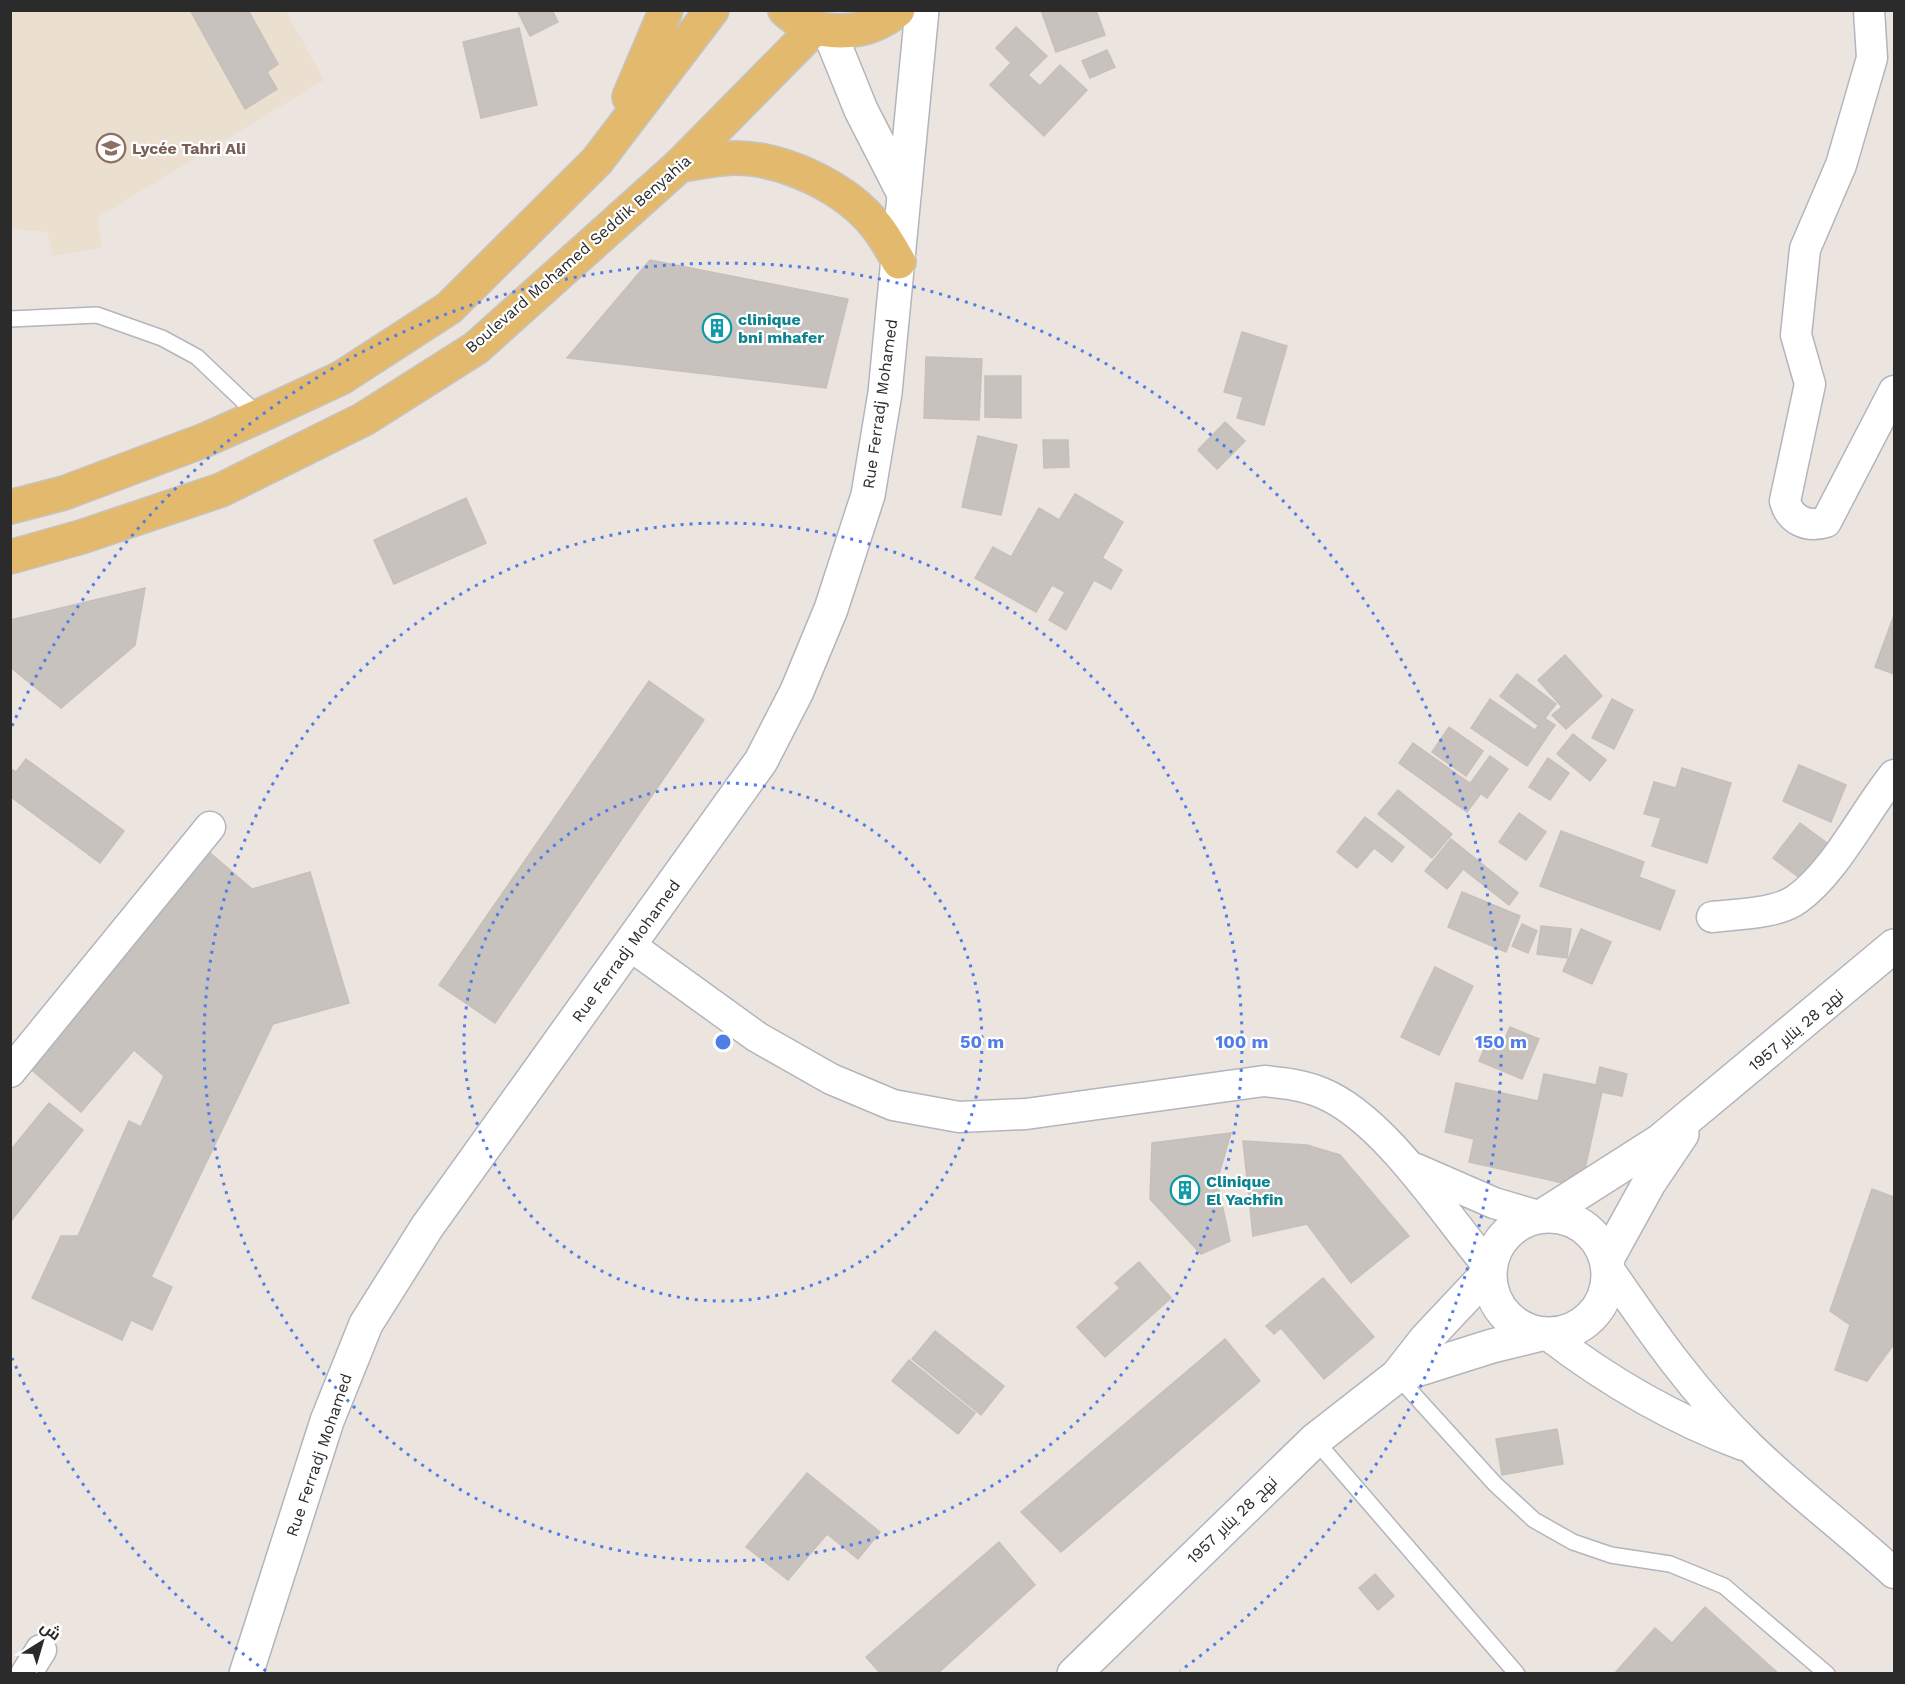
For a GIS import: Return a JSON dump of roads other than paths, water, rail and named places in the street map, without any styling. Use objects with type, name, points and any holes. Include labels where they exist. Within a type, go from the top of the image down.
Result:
[{"type":"main road","points":[[605,150],[666,10]]},
{"type":"main road","points":[[10,507],[64,493],[205,440],[259,416],[341,378],[449,308],[605,150],[712,10]]},
{"type":"main road","points":[[784,10],[822,30],[859,30],[887,20],[898,10]]},
{"type":"main road","name":"Boulevard Mohamed Seddik Benyahia","points":[[10,557],[81,537],[221,490],[364,419],[476,348],[680,165],[822,30]]},
{"type":"main road","points":[[680,165],[735,158],[775,163],[813,177],[850,202],[877,226],[898,262]]},
{"type":"street","name":"Rue Ferradj Mohamed","points":[[246,1674],[327,1421],[366,1324],[427,1227],[631,946],[761,761],[797,691],[831,609],[868,495],[885,393],[922,10]]},
{"type":"street","points":[[1869,10],[1872,58],[1841,165],[1805,249],[1797,335],[1810,384],[1785,501],[1790,513],[1800,522],[1813,525],[1826,522],[1894,391]]},
{"type":"street","points":[[822,30],[904,194]]},
{"type":"street","points":[[1712,917],[1762,912],[1796,900],[1817,879],[1849,839],[1894,775]]},
{"type":"street","points":[[10,1071],[210,827]]},
{"type":"street","points":[[631,946],[757,1037],[831,1079],[893,1105],[959,1117],[1015,1114],[1264,1081],[1294,1084],[1323,1094],[1350,1109],[1411,1166],[1489,1269]]},
{"type":"street","name":"نهج 28 يناير 1957","points":[[1541,1216],[1623,1167],[1697,1113],[1894,946]]},
{"type":"street","name":"نهج 28 يناير 1957","points":[[1608,1263],[1649,1184],[1697,1113]]},
{"type":"street","points":[[1411,1166],[1494,1203],[1541,1216],[1565,1217],[1583,1226],[1598,1240],[1608,1263],[1661,1343],[1719,1414],[1750,1448],[1894,1572]]},
{"type":"street","points":[[1541,1216],[1520,1222],[1506,1234],[1495,1249],[1489,1269],[1492,1293],[1503,1313],[1520,1327],[1544,1335],[1664,1412],[1750,1448]]},
{"type":"street","points":[[1544,1335],[1565,1333],[1581,1326],[1594,1315],[1603,1301],[1608,1284],[1608,1263]]},
{"type":"street","name":"نهج 28 يناير 1957","points":[[1074,1674],[1315,1440],[1398,1376],[1489,1269]]},
{"type":"street","name":"نهج 28 يناير 1957","points":[[1398,1376],[1492,1346],[1544,1335]]},
{"type":"lane","points":[[10,319],[97,315],[162,338],[197,357],[259,416]]},
{"type":"lane","points":[[1398,1376],[1495,1484],[1534,1520],[1573,1542],[1611,1555],[1670,1564],[1724,1586],[1827,1674]]},
{"type":"lane","points":[[1315,1440],[1517,1674]]},
{"type":"place","name":"Lycée Tahri Ali","points":[[111,148]]},
{"type":"place","name":"clinique bni mhafer","points":[[717,328]]},
{"type":"place","name":"Clinique El Yachfin","points":[[1185,1190]]}]
